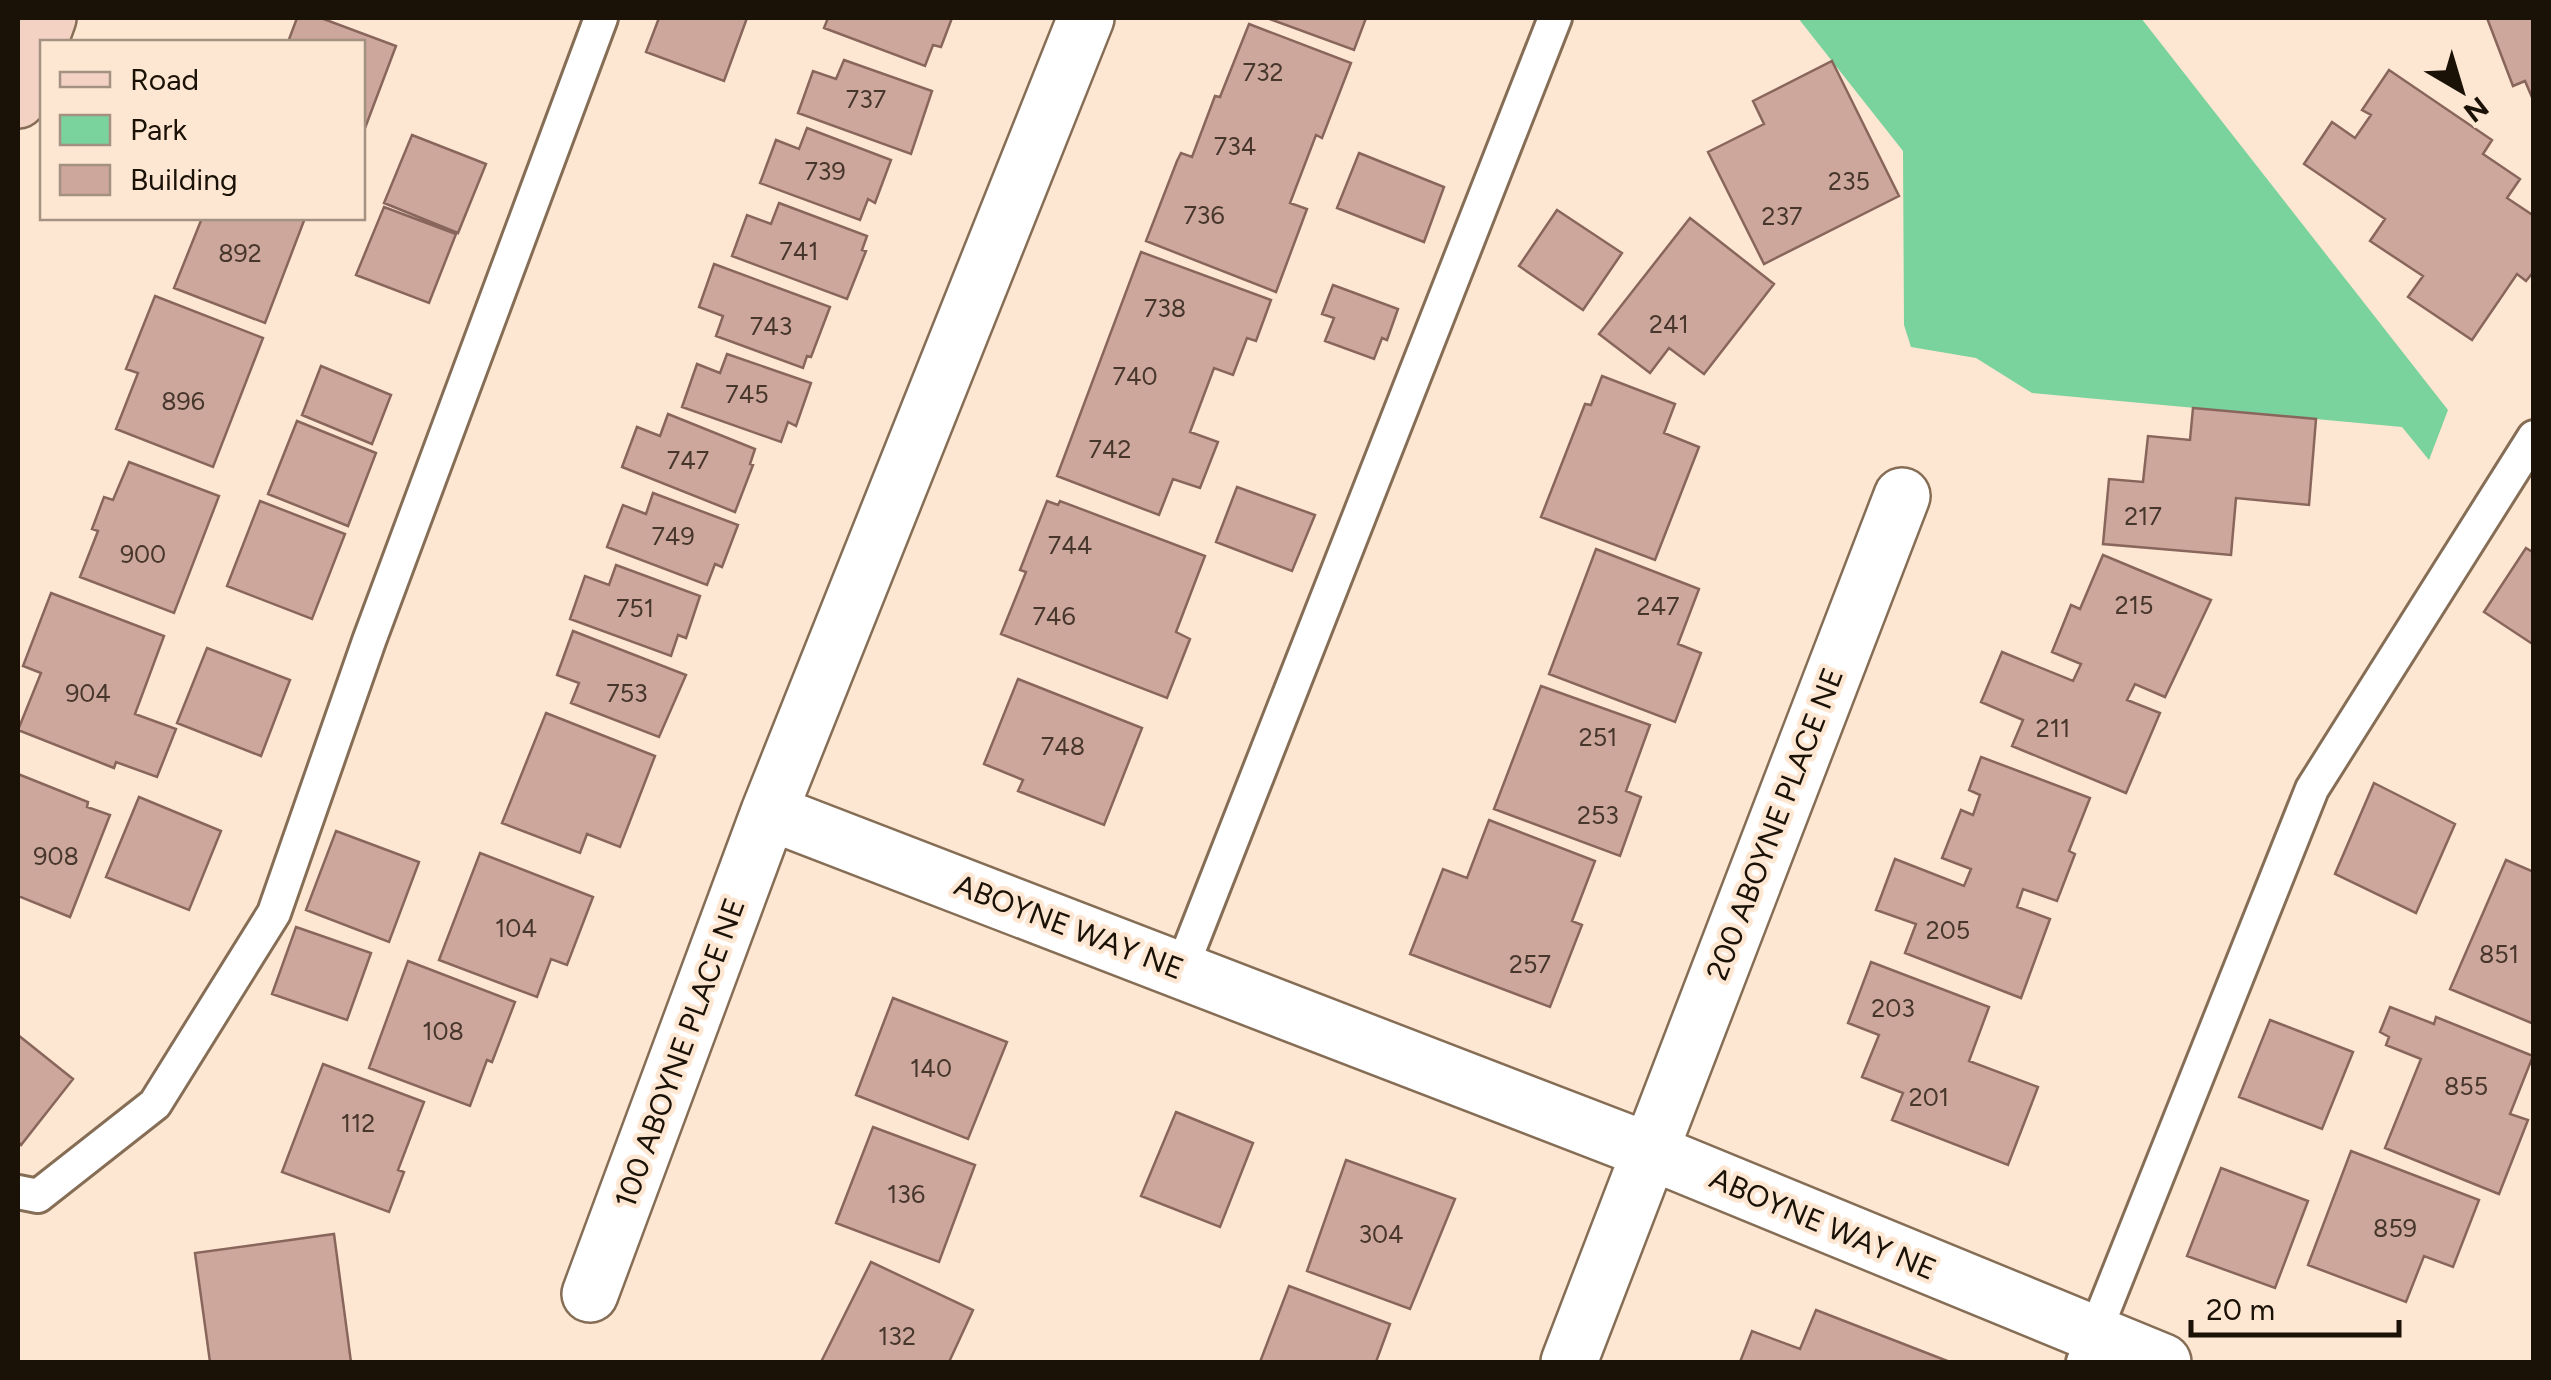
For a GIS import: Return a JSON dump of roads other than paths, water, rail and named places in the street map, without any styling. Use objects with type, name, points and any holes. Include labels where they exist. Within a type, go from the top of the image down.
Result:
[{"type":"street","points":[[18,100],[48,18]]},
{"type":"street","points":[[769,812],[1086,18]]},
{"type":"street","name":"200 ABOYNE PLACE NE","points":[[1570,1362],[1902,496]]},
{"type":"street","name":"ABOYNE WAY NE","points":[[769,812],[1649,1152],[2088,1349],[2162,1362]]},
{"type":"street","name":"100 ABOYNE PLACE NE","points":[[590,1294],[769,812]]},
{"type":"lane","points":[[18,1192],[38,1196],[155,1104],[274,914],[369,641],[602,18]]},
{"type":"lane","points":[[1181,970],[1555,18]]},
{"type":"lane","points":[[2088,1349],[2312,789],[2534,437]]}]
